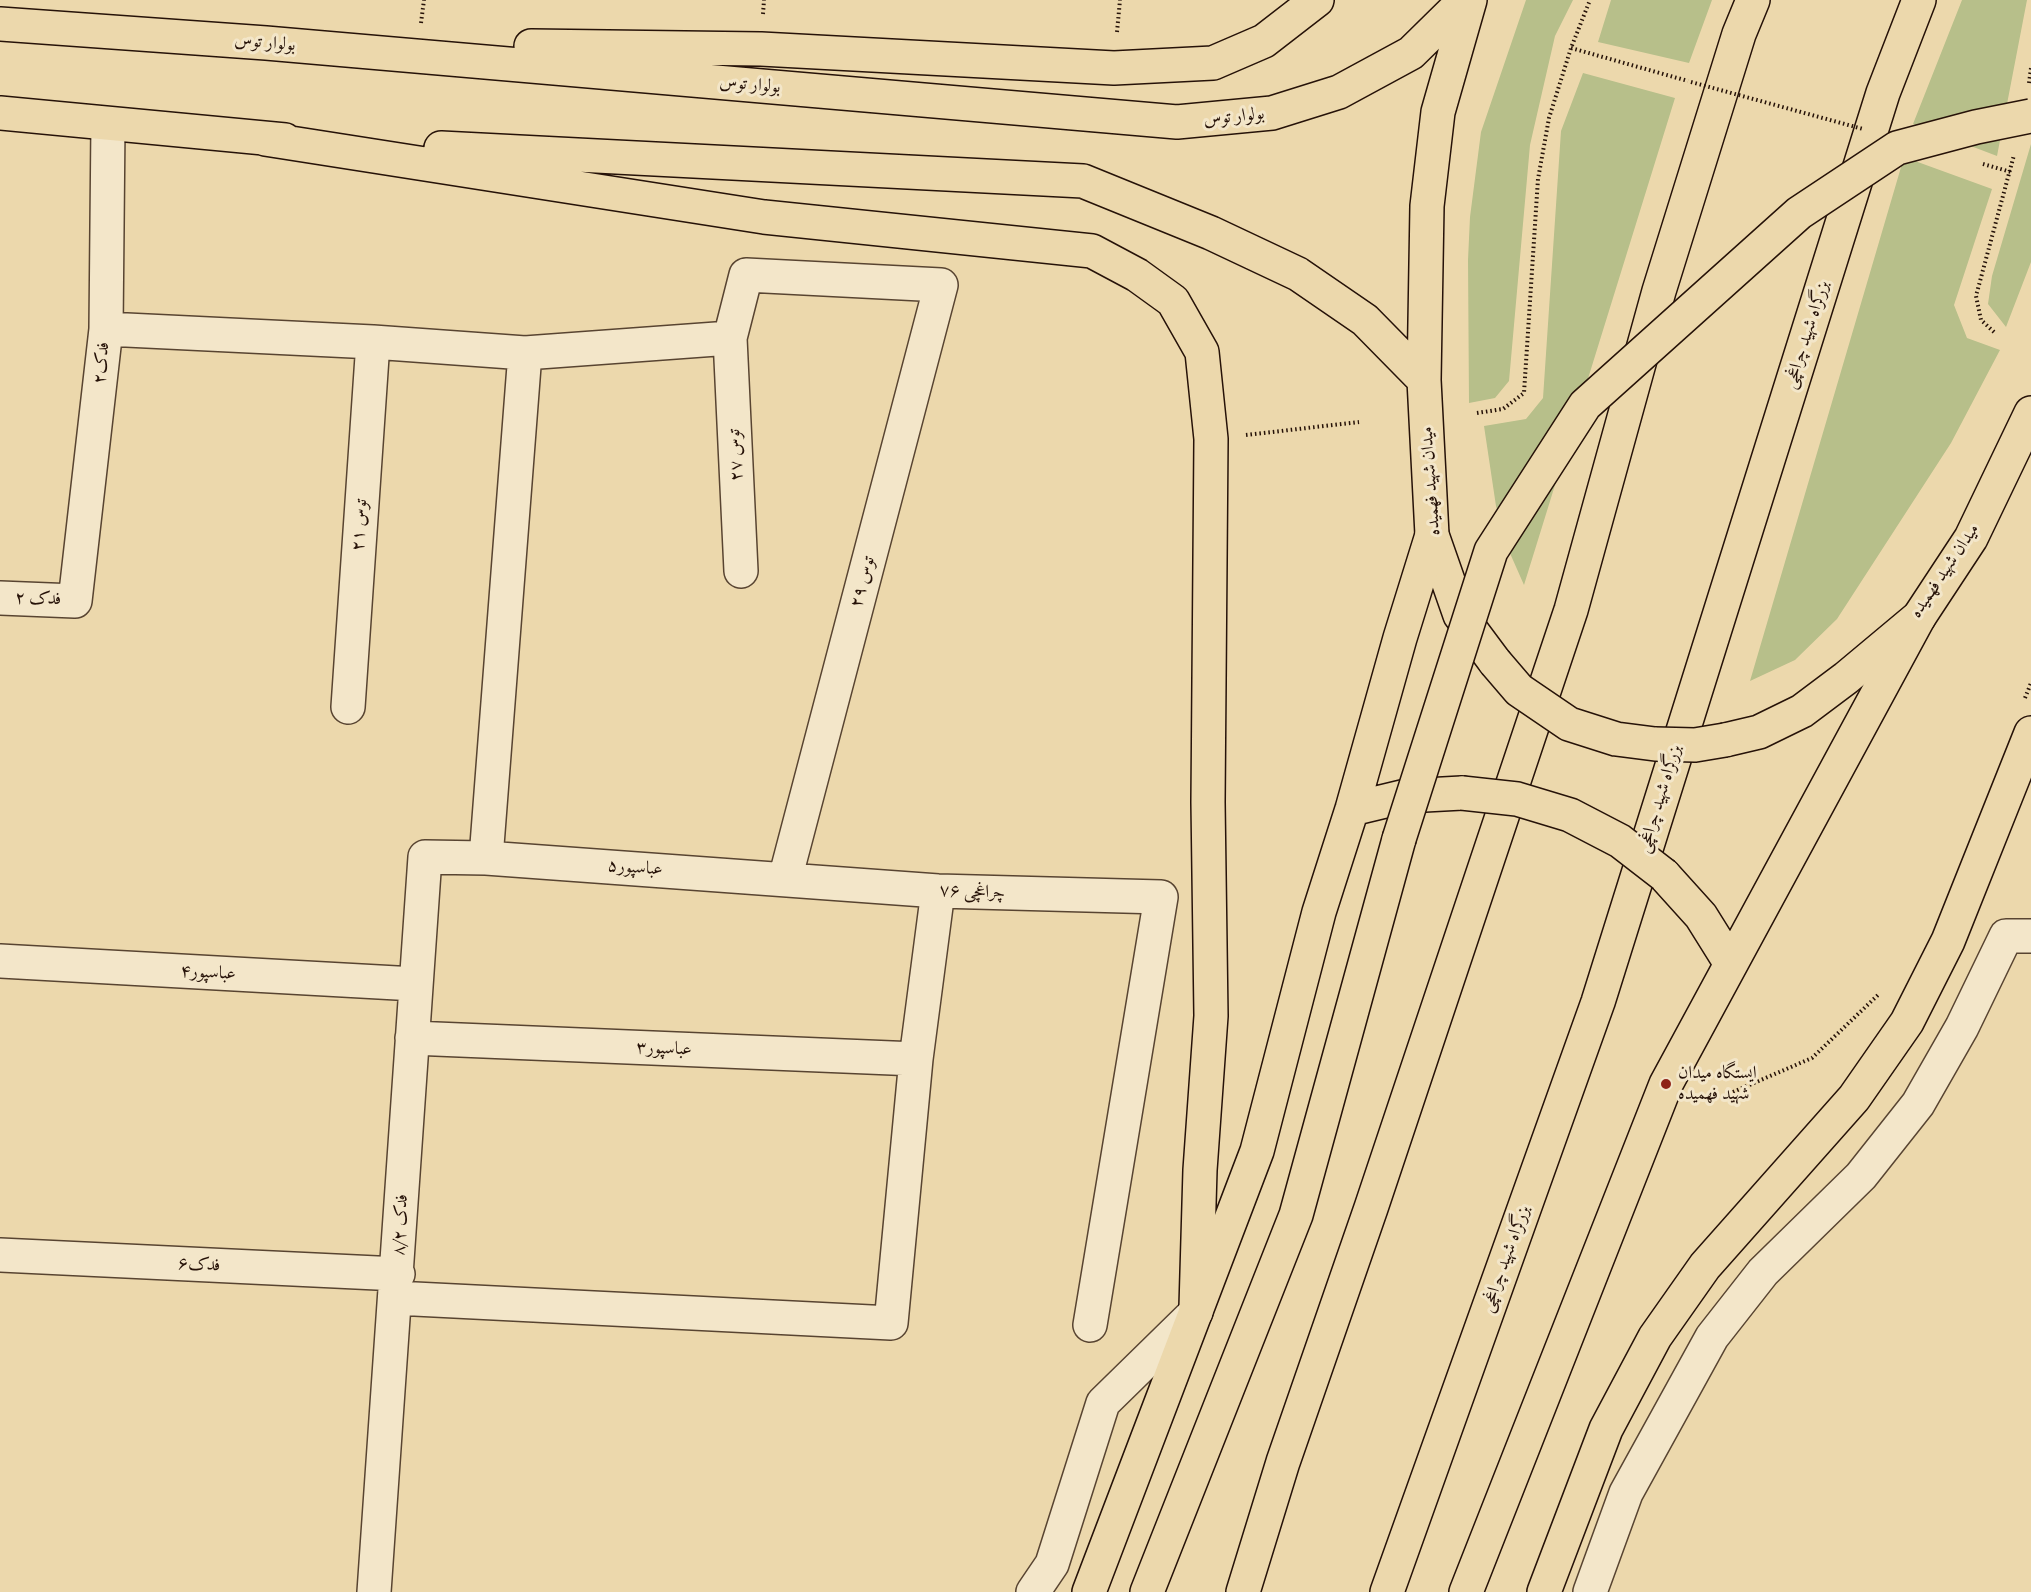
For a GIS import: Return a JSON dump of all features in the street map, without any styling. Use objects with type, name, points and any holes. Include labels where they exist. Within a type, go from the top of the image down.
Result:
[{"type":"main road","points":[[266,43],[761,49],[1125,67],[1213,63],[1264,41],[1317,0]]},
{"type":"main road","name":"بولوار توس","points":[[0,24],[266,43],[1177,122],[1272,113],[1339,92],[1411,53],[1465,0]]},
{"type":"main road","name":"میدان شهید فهمیده","points":[[1470,0],[1438,112],[1427,206],[1424,380],[1432,535],[1460,615],[1519,690],[1569,724],[1616,739],[1655,744],[1695,745],[1725,740],[1759,732],[1802,711],[1846,678],[1919,616],[1971,538],[2031,413]]},
{"type":"main road","points":[[1243,1592],[1283,1462],[1375,1197],[1571,610],[1659,291],[1739,34],[1753,0]]},
{"type":"main road","name":"بزرگراه شهید چراغچی","points":[[1387,1592],[1598,1002],[1883,93],[1919,0]]},
{"type":"main road","points":[[1147,1592],[1296,1215],[1399,839],[1491,551],[1585,405],[1799,213],[1897,148],[1976,127],[2029,104]]},
{"type":"main road","points":[[0,113],[265,139],[1083,181],[1211,233],[1298,274],[1365,320],[1424,380]]},
{"type":"main road","points":[[265,139],[764,217],[1092,250],[1137,275],[1173,302],[1202,352],[1210,439],[1208,802],[1211,1016],[1200,1170],[1196,1312]]},
{"type":"main road","points":[[1089,1592],[1257,1151],[1319,912],[1352,809],[1400,638],[1432,535]]},
{"type":"main road","points":[[1468,1592],[1479,1556],[1666,1084],[1919,616]]},
{"type":"main road","points":[[1544,1592],[1606,1430],[1655,1337],[1705,1266],[1854,1098],[1907,1022],[1948,941],[2027,719]]},
{"type":"main road","points":[[1352,809],[1406,796],[1462,793],[1517,799],[1570,815],[1620,841],[1664,875],[1701,916],[1731,964]]},
{"type":"street","name":"فدک۲","points":[[75,601],[106,329],[108,124]]},
{"type":"street","name":"توس ۲۷","points":[[741,571],[730,338],[746,275],[941,285]]},
{"type":"street","name":"توس ۲۹","points":[[785,879],[941,285]]},
{"type":"street","points":[[106,329],[373,342],[525,353],[730,338]]},
{"type":"street","name":"توس ۲۱","points":[[348,707],[373,342]]},
{"type":"street","points":[[486,858],[525,353]]},
{"type":"street","name":"فدک ۲","points":[[0,598],[75,601]]},
{"type":"street","name":"عباسپور۵","points":[[425,857],[486,858],[785,879]]},
{"type":"street","name":"فدک ۸/۲","points":[[374,1592],[425,857]]},
{"type":"street","name":"چراغچی ۷۶","points":[[785,879],[938,891],[1161,897],[1090,1325]]},
{"type":"street","points":[[916,1059],[938,891]]},
{"type":"street","points":[[1590,1592],[1626,1493],[1712,1337],[1763,1272],[1861,1176],[1918,1104],[2018,936]]},
{"type":"street","name":"عباسپور۴","points":[[0,961],[415,984]]},
{"type":"street","name":"عباسپور۳","points":[[412,1038],[916,1059]]},
{"type":"street","name":"فدک۶","points":[[0,1255],[891,1323],[916,1059]]},
{"type":"street","points":[[1033,1592],[1052,1564],[1103,1403],[1196,1312]]},
{"type":"path","points":[[1476,414],[1503,409],[1524,393],[1538,179],[1549,118],[1571,48],[1590,0]]},
{"type":"path","points":[[1571,48],[1872,132]]},
{"type":"path","points":[[2029,104],[2031,68]]},
{"type":"path","points":[[1994,332],[1981,320],[1976,296],[2016,149]]},
{"type":"path","points":[[1210,439],[1359,422]]},
{"type":"path","points":[[2027,719],[2031,683]]},
{"type":"path","points":[[1733,1092],[1812,1058],[1887,987]]},
{"type":"green space","points":[[1526,0],[1573,0],[1555,36],[1530,145],[1509,381],[1495,398],[1469,403],[1468,260],[1470,217],[1481,132]]},
{"type":"green space","points":[[1611,0],[1712,0],[1689,63],[1598,42]]},
{"type":"green space","points":[[1962,0],[2027,0],[1997,156],[1913,124]]},
{"type":"green space","points":[[1583,73],[1675,98],[1524,585],[1509,551],[1496,506],[1484,426],[1526,419],[1543,398],[1561,131]]},
{"type":"green space","points":[[2031,144],[2031,262],[2006,327],[1988,304],[1992,276]]},
{"type":"green space","points":[[1904,157],[1992,189],[1954,305],[1967,338],[2000,350],[1951,443],[1837,619],[1795,660],[1750,681]]},
{"type":"place","name":"ایستگاه میدان شهید فهمیده","points":[[1666,1084]]}]
